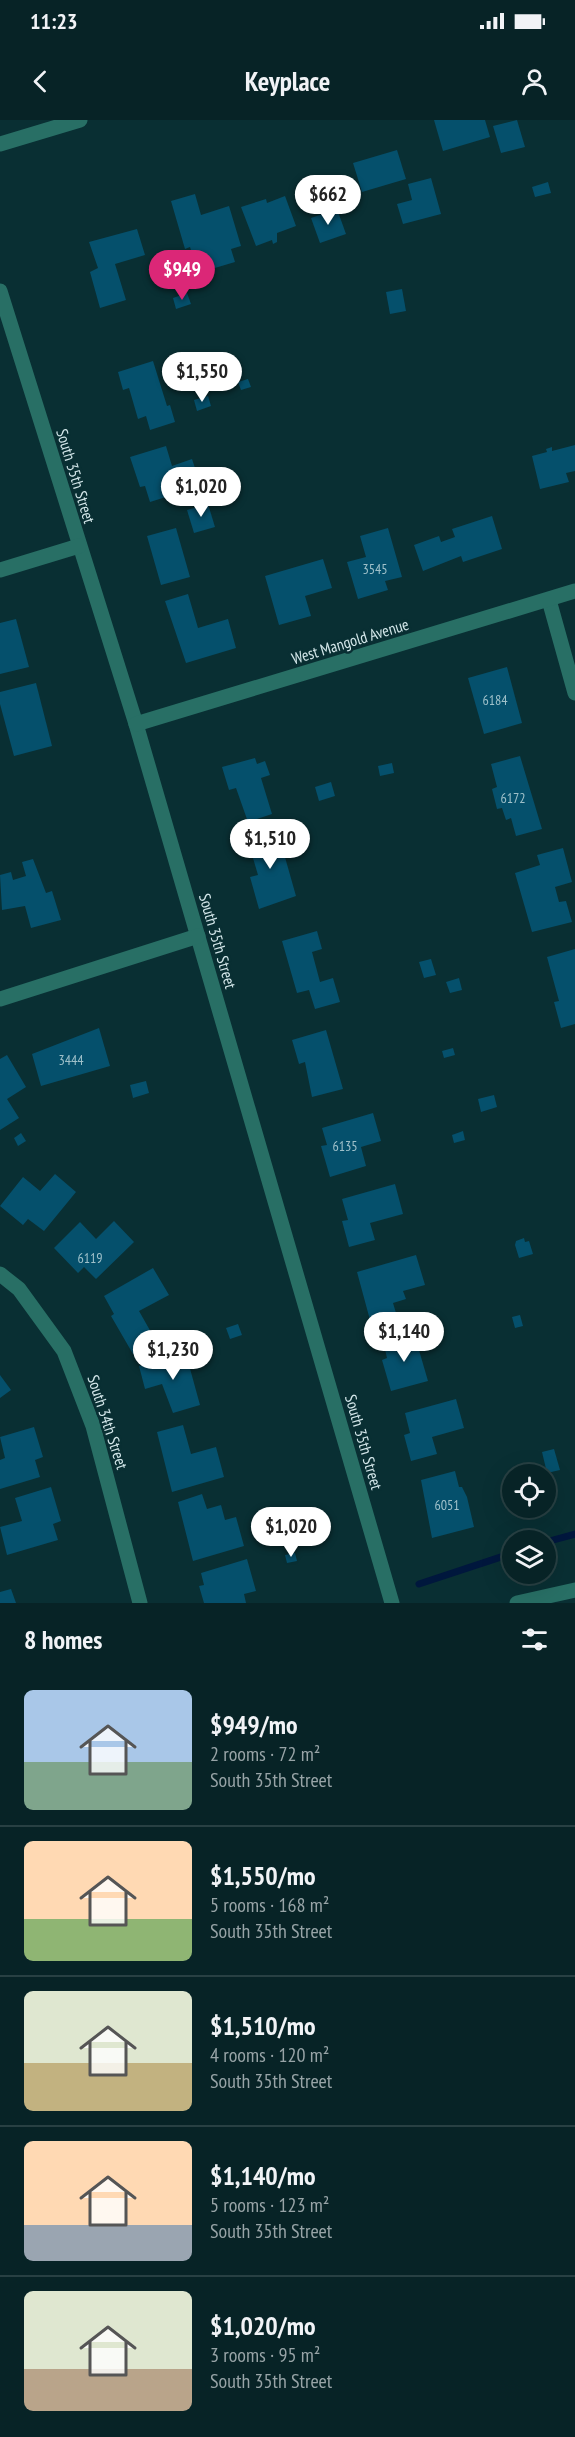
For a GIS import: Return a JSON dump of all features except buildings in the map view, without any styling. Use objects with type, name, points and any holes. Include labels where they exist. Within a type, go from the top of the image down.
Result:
[{"type":"street","points":[[0,144],[80,120]]},
{"type":"street","name":"South 35th Street","points":[[0,291],[136,724],[392,1603]]},
{"type":"street","points":[[0,570],[79,546]]},
{"type":"street","name":"West Mangold Avenue","points":[[136,724],[575,591]]},
{"type":"street","points":[[549,600],[575,693]]},
{"type":"street","points":[[0,999],[198,936]]},
{"type":"street","name":"South 34th Street","points":[[0,1274],[19,1289],[64,1351],[93,1426],[140,1603]]},
{"type":"street","points":[[517,1603],[575,1590]]},
{"type":"waterway","points":[[556,1539],[575,1534]]},
{"type":"waterway","points":[[419,1584],[502,1557]]}]
